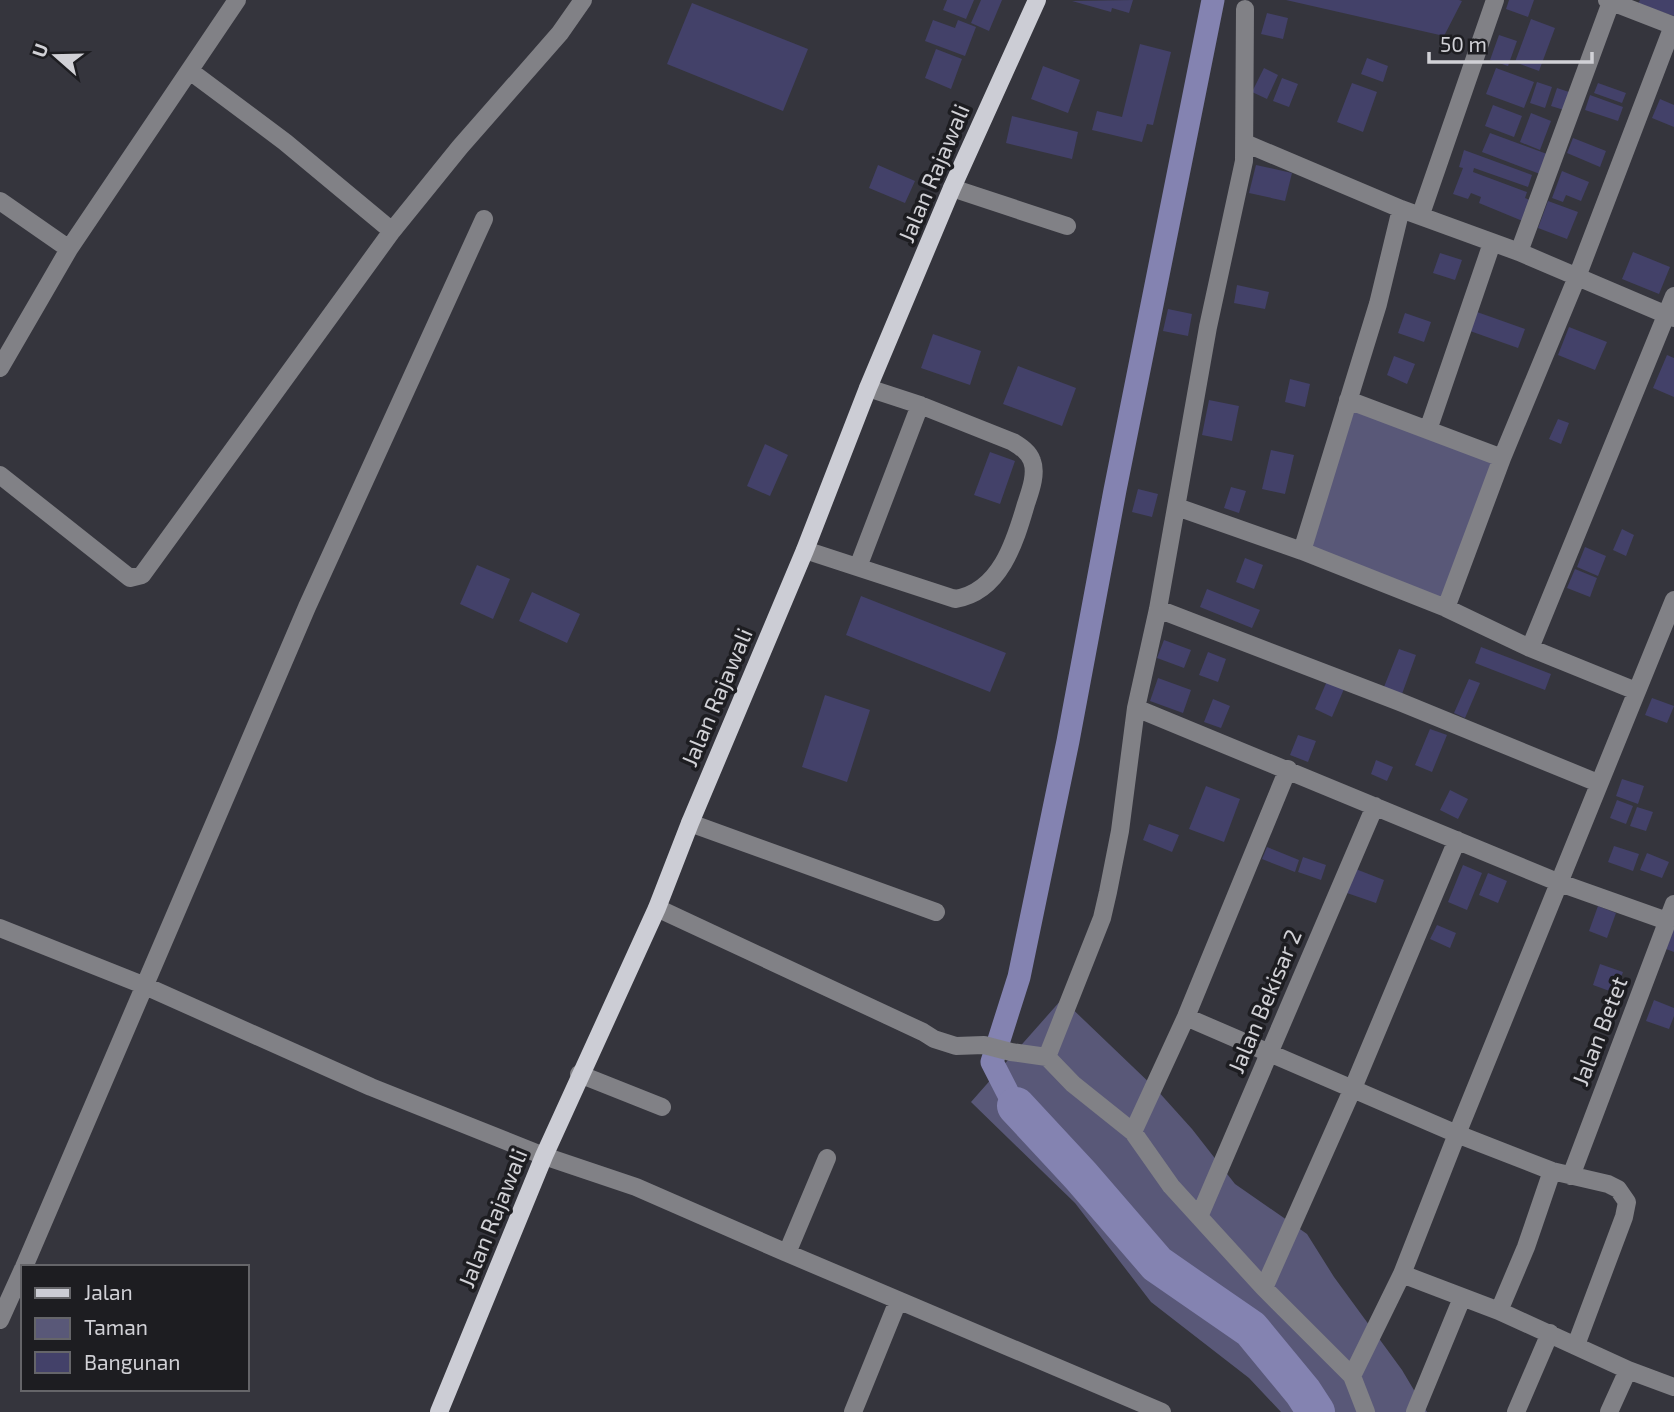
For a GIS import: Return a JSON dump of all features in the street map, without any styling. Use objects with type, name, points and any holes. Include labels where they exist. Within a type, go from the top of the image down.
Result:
[{"type":"main road","name":"Jalan Rajawali","points":[[439,1412],[579,1074],[657,908],[952,188],[1037,0]]},
{"type":"street","points":[[0,368],[69,249],[237,0]]},
{"type":"street","points":[[0,475],[130,578],[142,575],[392,231],[460,147],[560,33],[583,0]]},
{"type":"street","points":[[1420,215],[1495,0]]},
{"type":"street","points":[[1446,608],[1502,458],[1577,277],[1674,26],[1609,1],[1518,252]]},
{"type":"street","points":[[1048,1057],[1102,918],[1120,831],[1136,708],[1158,609],[1208,327],[1242,178],[1245,143],[1245,9]]},
{"type":"street","points":[[190,71],[265,127],[392,231]]},
{"type":"street","points":[[1245,143],[1401,209],[1518,252],[1670,317]]},
{"type":"street","points":[[952,188],[1067,226]]},
{"type":"street","points":[[0,201],[69,249]]},
{"type":"street","points":[[1302,551],[1378,304],[1401,209]]},
{"type":"street","points":[[24,1265],[307,607],[484,219]]},
{"type":"street","points":[[1428,430],[1492,243]]},
{"type":"street","points":[[1530,648],[1670,317],[1674,296]]},
{"type":"street","points":[[805,550],[955,599],[982,590],[997,573],[1013,547],[1034,475],[1032,461],[1026,451],[1013,442],[920,405],[868,388]]},
{"type":"street","points":[[1348,400],[1502,458]]},
{"type":"street","points":[[858,567],[920,405]]},
{"type":"street","points":[[1177,507],[1302,551],[1446,608],[1530,648],[1636,691]]},
{"type":"street","points":[[1352,1376],[1402,1274],[1636,691],[1669,628],[1674,600]]},
{"type":"street","points":[[1158,609],[1400,702],[1598,783]]},
{"type":"street","points":[[1136,708],[1560,883],[1671,913]]},
{"type":"street","points":[[1133,1132],[1186,1017],[1288,769]]},
{"type":"street","name":"Jalan Bekisar 2","points":[[1199,1217],[1375,806]]},
{"type":"street","points":[[690,823],[936,912]]},
{"type":"street","points":[[1264,1288],[1353,1088],[1457,840]]},
{"type":"street","points":[[657,908],[923,1032],[934,1040],[956,1046],[984,1045],[1048,1057],[1073,1084],[1133,1132],[1171,1186],[1264,1288],[1352,1376],[1366,1412]]},
{"type":"street","name":"Jalan Betet","points":[[1571,1175],[1671,913]]},
{"type":"street","points":[[0,928],[143,985],[372,1087],[544,1156],[636,1187],[1161,1412]]},
{"type":"street","points":[[1186,1017],[1457,1134],[1552,1171],[1608,1184],[1618,1189],[1627,1202],[1624,1217],[1576,1345]]},
{"type":"street","points":[[579,1074],[662,1107]]},
{"type":"street","points":[[787,1253],[827,1158]]},
{"type":"street","points":[[1499,1311],[1526,1247],[1552,1171]]},
{"type":"street","points":[[0,1320],[21,1273]]},
{"type":"street","points":[[1402,1274],[1499,1311],[1628,1370],[1674,1387]]},
{"type":"street","points":[[1415,1412],[1462,1298]]},
{"type":"street","points":[[853,1412],[898,1301]]},
{"type":"street","points":[[1516,1412],[1550,1333]]},
{"type":"street","points":[[1609,1412],[1628,1370]]},
{"type":"green space","points":[[1348,400],[1502,458],[1446,608],[1299,543]]},
{"type":"green space","points":[[1062,999],[1156,1089],[1192,1129],[1235,1184],[1307,1234],[1334,1277],[1402,1370],[1427,1412],[1281,1412],[1249,1378],[1151,1302],[1075,1203],[971,1102]]},
{"type":"building","points":[[947,0],[974,0],[966,19],[943,10]]},
{"type":"building","points":[[981,0],[1002,0],[989,31],[971,23]]},
{"type":"building","points":[[1133,0],[1129,13],[1112,8],[1111,12],[1072,1]]},
{"type":"building","points":[[1286,0],[1459,0],[1462,1],[1444,36]]},
{"type":"building","points":[[1509,0],[1534,0],[1528,17],[1506,9]]},
{"type":"building","points":[[1640,0],[1674,0],[1674,16],[1638,4]]},
{"type":"building","points":[[692,3],[808,49],[783,111],[667,64]]},
{"type":"building","points":[[1267,13],[1288,18],[1283,39],[1261,34]]},
{"type":"building","points":[[1531,19],[1555,28],[1539,71],[1515,62]]},
{"type":"building","points":[[933,20],[955,28],[958,20],[976,27],[965,56],[925,41]]},
{"type":"building","points":[[1499,35],[1517,41],[1508,66],[1490,60]]},
{"type":"building","points":[[1140,44],[1171,52],[1153,125],[1147,124],[1142,142],[1092,130],[1097,111],[1122,117]]},
{"type":"building","points":[[936,49],[962,59],[951,89],[925,78]]},
{"type":"building","points":[[1367,58],[1388,66],[1383,82],[1361,74]]},
{"type":"building","points":[[1043,66],[1080,80],[1068,113],[1031,99]]},
{"type":"building","points":[[1264,68],[1278,75],[1267,99],[1252,92]]},
{"type":"building","points":[[1496,68],[1534,82],[1524,108],[1486,94]]},
{"type":"building","points":[[1282,78],[1298,84],[1289,107],[1273,101]]},
{"type":"building","points":[[1537,82],[1552,87],[1545,108],[1530,103]]},
{"type":"building","points":[[1352,83],[1377,92],[1363,132],[1337,122]]},
{"type":"building","points":[[1598,83],[1626,93],[1622,103],[1594,93]]},
{"type":"building","points":[[1557,88],[1569,92],[1564,110],[1551,106]]},
{"type":"building","points":[[1590,95],[1623,107],[1618,121],[1585,110]]},
{"type":"building","points":[[1660,99],[1674,105],[1674,127],[1652,118]]},
{"type":"building","points":[[1493,105],[1522,116],[1514,137],[1485,126]]},
{"type":"building","points":[[1531,113],[1551,121],[1540,150],[1520,142]]},
{"type":"building","points":[[1012,116],[1078,132],[1072,159],[1006,143]]},
{"type":"building","points":[[1490,133],[1547,154],[1540,174],[1482,152]]},
{"type":"building","points":[[1573,138],[1606,151],[1600,167],[1567,153]]},
{"type":"building","points":[[1464,150],[1532,175],[1528,187],[1474,168],[1473,172],[1527,192],[1525,198],[1532,201],[1525,222],[1479,203],[1481,197],[1471,193],[1468,199],[1453,194],[1463,168],[1459,167]]},
{"type":"building","points":[[878,165],[915,181],[905,203],[869,188]]},
{"type":"building","points":[[1256,165],[1292,173],[1285,201],[1249,193]]},
{"type":"building","points":[[1562,171],[1589,182],[1581,201],[1566,195],[1563,202],[1552,198]]},
{"type":"building","points":[[1548,201],[1578,212],[1567,239],[1538,228]]},
{"type":"building","points":[[1633,252],[1670,267],[1659,294],[1622,279]]},
{"type":"building","points":[[1440,253],[1462,260],[1455,280],[1433,273]]},
{"type":"building","points":[[1237,285],[1269,292],[1265,309],[1234,303]]},
{"type":"building","points":[[1168,309],[1192,314],[1188,336],[1163,331]]},
{"type":"building","points":[[1477,312],[1525,329],[1518,348],[1470,331]]},
{"type":"building","points":[[1405,313],[1431,322],[1424,342],[1398,333]]},
{"type":"building","points":[[1569,327],[1607,342],[1595,370],[1558,355]]},
{"type":"building","points":[[933,334],[981,351],[970,385],[921,368]]},
{"type":"building","points":[[1667,355],[1674,358],[1674,397],[1653,388]]},
{"type":"building","points":[[1394,356],[1415,364],[1407,384],[1387,375]]},
{"type":"building","points":[[1018,366],[1076,388],[1062,426],[1003,404]]},
{"type":"building","points":[[1290,379],[1310,384],[1305,407],[1285,402]]},
{"type":"building","points":[[1209,400],[1239,406],[1232,441],[1202,435]]},
{"type":"building","points":[[1558,419],[1569,423],[1561,444],[1549,439]]},
{"type":"building","points":[[765,444],[788,455],[770,496],[747,486]]},
{"type":"building","points":[[1271,450],[1294,455],[1285,494],[1262,489]]},
{"type":"building","points":[[990,452],[1015,461],[1000,504],[974,495]]},
{"type":"building","points":[[1231,487],[1246,491],[1239,513],[1224,508]]},
{"type":"building","points":[[1138,489],[1158,494],[1152,517],[1132,512]]},
{"type":"building","points":[[1622,529],[1634,535],[1626,556],[1613,550]]},
{"type":"building","points":[[1585,547],[1606,556],[1598,576],[1577,567]]},
{"type":"building","points":[[1245,558],[1263,565],[1254,589],[1236,582]]},
{"type":"building","points":[[477,565],[510,579],[493,619],[460,604]]},
{"type":"building","points":[[1575,569],[1597,578],[1590,597],[1567,588]]},
{"type":"building","points":[[1207,589],[1260,610],[1252,628],[1200,607]]},
{"type":"building","points":[[532,592],[580,614],[567,643],[519,621]]},
{"type":"building","points":[[861,596],[1006,653],[990,692],[846,635]]},
{"type":"building","points":[[1164,640],[1191,650],[1184,668],[1157,658]]},
{"type":"building","points":[[1481,647],[1551,674],[1545,690],[1475,663]]},
{"type":"building","points":[[1399,649],[1416,655],[1402,694],[1384,687]]},
{"type":"building","points":[[1208,652],[1226,659],[1218,682],[1199,675]]},
{"type":"building","points":[[1158,678],[1191,690],[1183,713],[1150,701]]},
{"type":"building","points":[[1469,679],[1480,683],[1465,718],[1454,713]]},
{"type":"building","points":[[1327,681],[1344,689],[1332,717],[1315,709]]},
{"type":"building","points":[[825,695],[870,710],[847,782],[802,767]]},
{"type":"building","points":[[1652,698],[1674,706],[1667,723],[1645,715]]},
{"type":"building","points":[[1213,699],[1230,706],[1221,728],[1204,722]]},
{"type":"building","points":[[1430,729],[1447,735],[1432,772],[1415,765]]},
{"type":"building","points":[[1298,735],[1316,741],[1308,762],[1290,755]]},
{"type":"building","points":[[1376,760],[1393,767],[1387,781],[1371,774]]},
{"type":"building","points":[[1622,779],[1644,786],[1638,804],[1616,796]]},
{"type":"building","points":[[1206,786],[1240,799],[1224,842],[1189,829]]},
{"type":"building","points":[[1450,790],[1468,799],[1458,819],[1440,810]]},
{"type":"building","points":[[1617,800],[1633,806],[1626,824],[1610,818]]},
{"type":"building","points":[[1637,807],[1653,812],[1646,831],[1630,826]]},
{"type":"building","points":[[1149,824],[1179,835],[1172,852],[1143,840]]},
{"type":"building","points":[[1614,846],[1639,854],[1633,871],[1608,862]]},
{"type":"building","points":[[1267,847],[1299,860],[1295,872],[1262,859]]},
{"type":"building","points":[[1647,853],[1669,862],[1662,878],[1640,870]]},
{"type":"building","points":[[1303,857],[1326,865],[1321,880],[1298,872]]},
{"type":"building","points":[[1463,865],[1482,873],[1467,910],[1448,902]]},
{"type":"building","points":[[1353,868],[1384,880],[1376,903],[1344,892]]},
{"type":"building","points":[[1488,873],[1507,881],[1498,903],[1479,895]]},
{"type":"building","points":[[1598,906],[1616,913],[1607,938],[1589,931]]},
{"type":"building","points":[[1437,925],[1456,933],[1450,948],[1430,939]]},
{"type":"building","points":[[1674,928],[1674,952],[1666,949]]},
{"type":"building","points":[[1600,964],[1623,972],[1615,993],[1593,985]]},
{"type":"building","points":[[1654,1000],[1674,1008],[1669,1029],[1646,1021]]},
{"type":"waterway","points":[[1013,1103],[992,1062],[1019,977],[1213,0]]},
{"type":"waterway","points":[[1016,1106],[1157,1264],[1251,1329],[1316,1412]]}]
